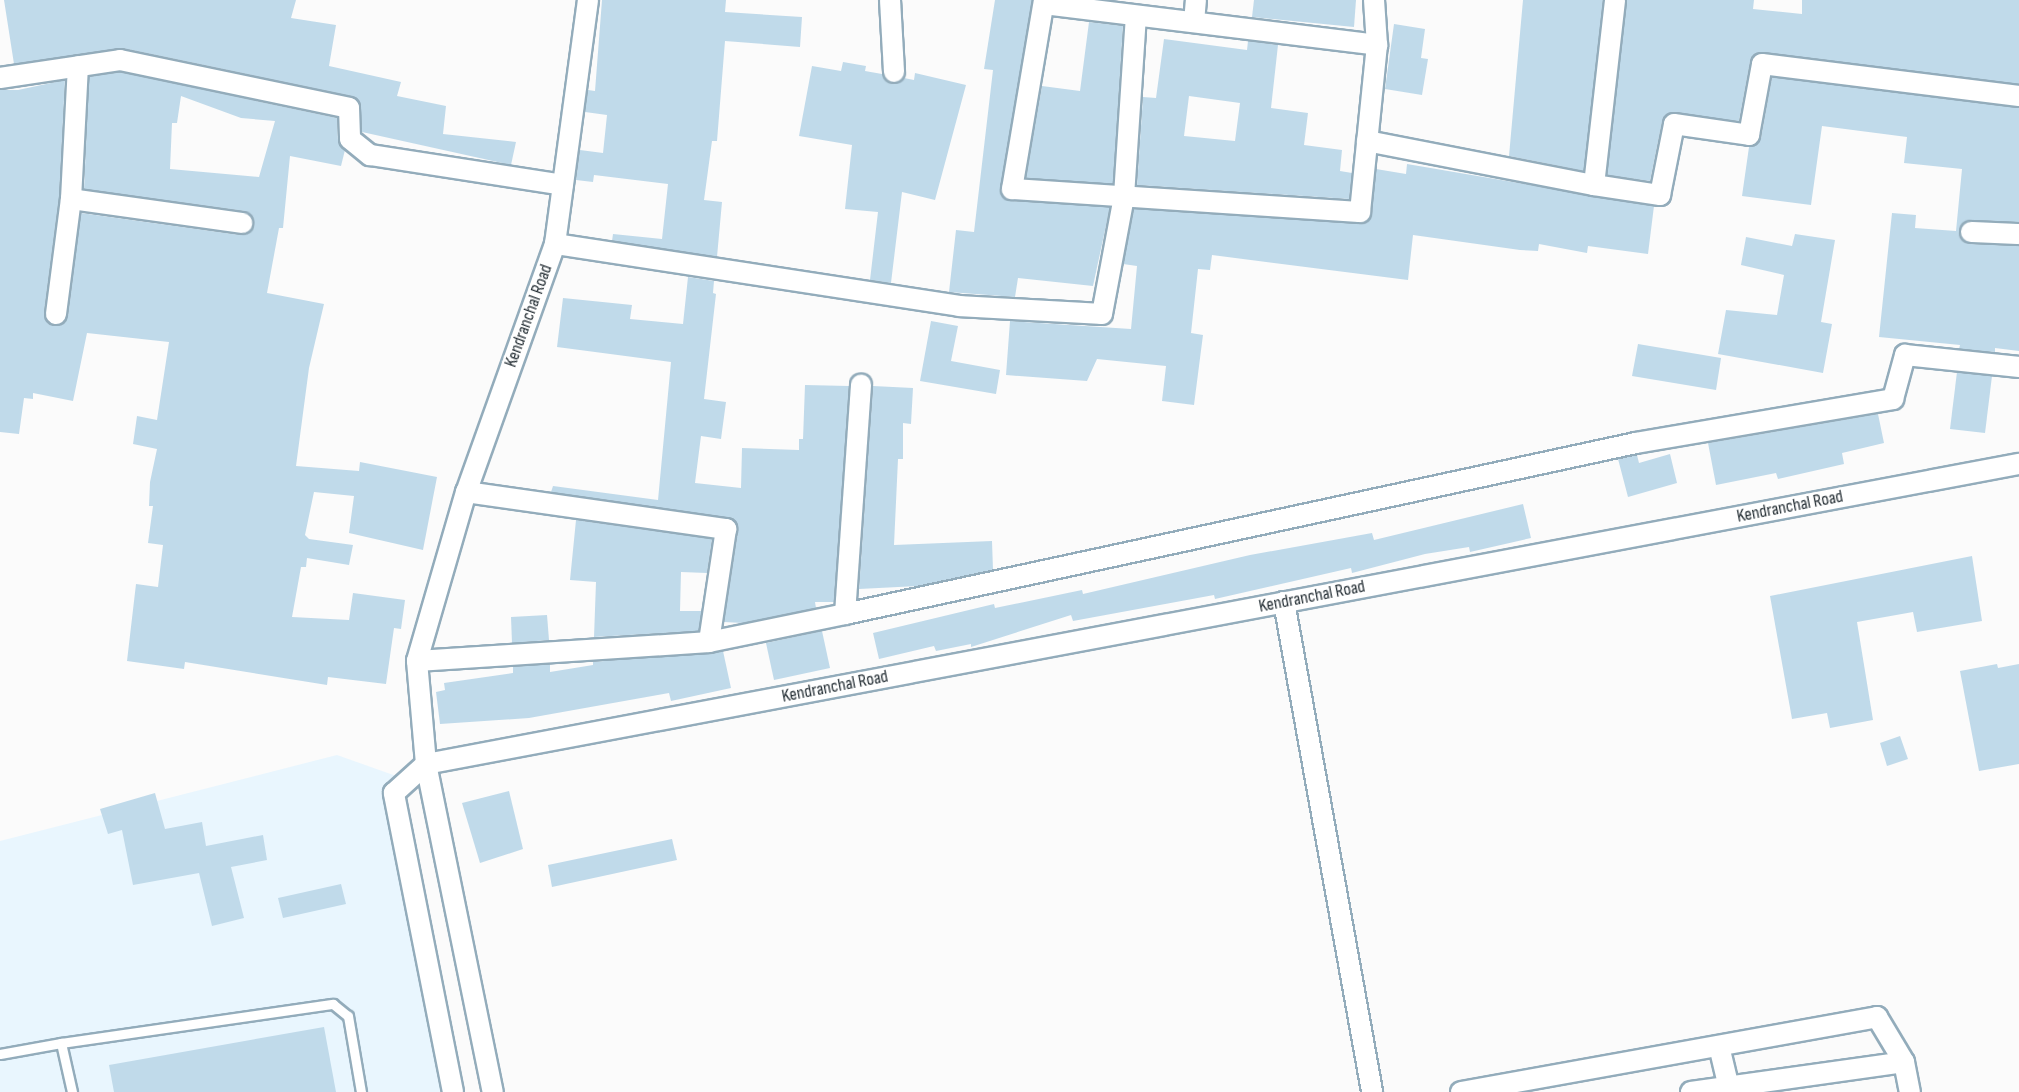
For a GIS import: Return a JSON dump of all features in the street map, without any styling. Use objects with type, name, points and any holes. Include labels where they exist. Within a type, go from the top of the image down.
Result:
[{"type":"street","name":"Kendranchal Road","points":[[588,0],[555,244],[466,492],[417,661],[426,764],[2019,464]]},
{"type":"street","points":[[890,0],[894,72]]},
{"type":"street","points":[[1194,22],[1196,0]]},
{"type":"street","points":[[1374,0],[1377,45],[1360,212],[1012,189],[1044,2],[1136,16],[1377,45]]},
{"type":"street","points":[[1594,185],[1615,0]]},
{"type":"street","points":[[555,244],[959,306],[1102,314],[1124,196],[1136,16]]},
{"type":"street","points":[[0,78],[120,60],[349,108],[350,139],[370,155],[563,185]]},
{"type":"street","points":[[1367,141],[1594,185],[1660,195],[1674,124],[1749,135],[1762,64],[1844,71],[1976,93],[2019,96]]},
{"type":"street","points":[[57,314],[72,199],[78,66]]},
{"type":"street","points":[[72,199],[242,223]]},
{"type":"street","points":[[1971,232],[2019,234]]},
{"type":"street","points":[[417,661],[709,642],[1635,443],[1893,399],[1905,356],[2019,367]]},
{"type":"street","points":[[845,614],[861,385]]},
{"type":"street","points":[[466,492],[726,529],[709,642]]},
{"type":"street","points":[[1284,602],[1372,1092]]},
{"type":"street","points":[[453,1092],[394,792],[426,764],[493,1092]]},
{"type":"street","points":[[1461,1092],[1550,1084],[1719,1046],[1877,1017],[1904,1062],[1910,1092]]},
{"type":"street","points":[[1719,1046],[1729,1089]]},
{"type":"street","points":[[1691,1092],[1729,1089],[1904,1062]]},
{"type":"lane","points":[[0,1054],[61,1043],[333,1004],[348,1016],[361,1092]]},
{"type":"lane","points":[[61,1043],[72,1092]]},
{"type":"shaded area","points":[[337,755],[399,777],[458,1092],[0,1092],[0,841]]},
{"type":"building","points":[[4,0],[296,0],[291,18],[336,25],[329,66],[401,82],[397,96],[446,106],[443,134],[516,142],[511,165],[362,132],[360,103],[351,96],[122,48],[14,64]]},
{"type":"building","points":[[602,0],[726,0],[725,12],[802,17],[800,47],[725,41],[717,141],[712,141],[704,200],[722,202],[717,257],[612,241],[613,234],[662,239],[668,184],[594,175],[593,182],[576,180],[580,150],[603,153],[607,115],[585,112],[588,90],[595,91]]},
{"type":"building","points":[[995,0],[1032,0],[1001,193],[1011,201],[1110,207],[1093,286],[1018,278],[1015,297],[949,292],[956,230],[974,232],[993,70],[984,69]]},
{"type":"building","points":[[1254,0],[1356,0],[1354,27],[1252,17]]},
{"type":"building","points":[[1523,0],[1603,0],[1584,171],[1509,156]]},
{"type":"building","points":[[1627,0],[1754,0],[1753,9],[1802,14],[1802,0],[2019,0],[2019,84],[1758,53],[1750,62],[1739,121],[1669,113],[1662,122],[1650,181],[1607,175]]},
{"type":"building","points":[[1089,22],[1123,26],[1113,184],[1026,178],[1042,86],[1080,91]]},
{"type":"building","points":[[1394,24],[1425,29],[1421,58],[1428,59],[1422,95],[1385,89]]},
{"type":"building","points":[[1164,39],[1247,50],[1248,41],[1278,45],[1271,108],[1308,113],[1304,145],[1342,150],[1340,171],[1352,173],[1349,199],[1137,185],[1143,97],[1156,98]],"holes":[[[1189,96],[1240,103],[1235,141],[1184,136]]]},
{"type":"building","points":[[843,62],[866,66],[865,71],[882,74],[894,84],[904,78],[914,80],[915,73],[966,85],[935,200],[902,192],[891,283],[870,280],[878,212],[845,209],[852,145],[799,136],[812,66],[841,71]]},
{"type":"building","points":[[120,72],[337,118],[338,140],[345,150],[341,166],[290,156],[283,228],[279,228],[267,293],[324,304],[309,368],[296,466],[359,471],[360,462],[437,477],[423,550],[349,533],[354,496],[314,492],[305,535],[309,539],[353,545],[349,565],[307,558],[306,567],[301,567],[292,617],[349,620],[353,593],[405,600],[401,629],[394,628],[386,684],[328,677],[327,685],[185,662],[184,669],[127,661],[136,584],[158,587],[163,545],[148,543],[153,506],[149,506],[150,482],[157,449],[133,444],[137,416],[157,420],[169,342],[87,333],[73,401],[33,393],[33,399],[24,398],[19,434],[0,432],[0,90],[18,90],[65,80],[59,198],[44,312],[49,324],[60,325],[68,316],[81,213],[240,235],[247,234],[254,225],[253,218],[244,211],[84,189],[89,77]],"holes":[[[181,96],[241,118],[275,121],[259,177],[170,169],[172,123],[177,123]]]},
{"type":"building","points":[[1772,77],[2019,108],[2019,222],[1971,220],[1961,225],[1959,232],[1970,244],[2019,246],[2019,351],[1995,348],[1995,352],[1959,349],[1960,345],[1879,337],[1892,213],[1916,215],[1915,228],[1956,231],[1962,169],[1904,163],[1907,137],[1822,126],[1811,205],[1742,196],[1749,147],[1761,138]]},
{"type":"building","points":[[1407,164],[1654,206],[1648,254],[1588,246],[1587,253],[1539,244],[1538,251],[1520,250],[1413,235],[1408,280],[1212,255],[1210,270],[1198,269],[1191,333],[1203,335],[1194,405],[1162,401],[1166,366],[1097,359],[1087,381],[1006,375],[1010,321],[1131,329],[1137,266],[1123,264],[1134,209],[1360,224],[1372,214],[1376,169],[1406,174]]},
{"type":"building","points":[[1795,234],[1835,240],[1821,322],[1832,324],[1823,373],[1718,354],[1726,310],[1777,315],[1784,275],[1741,265],[1746,237],[1792,246]]},
{"type":"building","points":[[688,277],[714,281],[713,293],[716,294],[704,399],[726,402],[721,439],[701,436],[695,483],[741,488],[742,448],[799,450],[799,439],[803,439],[805,385],[849,386],[834,602],[815,602],[816,608],[743,623],[724,622],[738,531],[733,519],[551,492],[553,486],[658,500],[671,362],[557,347],[563,298],[632,305],[630,319],[683,324]]},
{"type":"building","points":[[931,321],[958,326],[951,361],[1000,370],[996,394],[920,381]]},
{"type":"building","points":[[1638,344],[1721,358],[1716,390],[1632,376]]},
{"type":"building","points":[[1957,372],[1992,376],[1985,433],[1950,429]]},
{"type":"building","points":[[873,386],[913,388],[911,424],[903,423],[903,459],[898,459],[894,545],[992,541],[993,570],[918,586],[859,589]]},
{"type":"building","points":[[1878,414],[1884,443],[1842,453],[1844,464],[1778,479],[1776,473],[1716,485],[1708,443]]},
{"type":"building","points":[[1670,454],[1677,483],[1628,497],[1618,459],[1637,455],[1639,463]]},
{"type":"building","points":[[1523,504],[1531,538],[1470,552],[1469,547],[1425,554],[1352,573],[1351,568],[1215,599],[1214,595],[1073,621],[1071,615],[971,647],[971,644],[936,651],[934,646],[879,659],[873,633],[994,604],[995,608],[1082,590],[1083,594],[1250,555],[1372,533],[1374,540]]},
{"type":"building","points":[[576,520],[712,539],[707,573],[681,572],[680,611],[702,611],[699,631],[594,637],[596,582],[570,580]]},
{"type":"building","points":[[1972,556],[1982,621],[1917,632],[1913,612],[1857,622],[1873,720],[1830,728],[1827,713],[1792,719],[1770,596]]},
{"type":"building","points":[[547,615],[549,640],[512,643],[511,617]]},
{"type":"building","points":[[822,631],[830,668],[774,680],[766,643]]},
{"type":"building","points":[[723,651],[731,688],[671,701],[669,693],[529,718],[440,724],[436,692],[445,690],[444,683],[513,673],[513,667],[550,664],[550,672],[593,665],[593,662]]},
{"type":"building","points":[[1997,664],[1998,668],[2019,664],[2019,764],[1979,771],[1960,671]]},
{"type":"building","points":[[1900,736],[1908,759],[1887,766],[1880,743]]},
{"type":"building","points":[[509,791],[523,849],[480,863],[462,803]]},
{"type":"building","points":[[155,793],[165,829],[202,822],[206,846],[263,835],[267,860],[231,867],[244,918],[212,926],[199,873],[133,885],[122,830],[108,834],[100,809]]},
{"type":"building","points":[[672,839],[677,860],[552,887],[548,865]]},
{"type":"building","points":[[341,884],[346,904],[283,918],[278,898]]},
{"type":"building","points":[[324,1027],[336,1092],[114,1092],[109,1065]]}]
